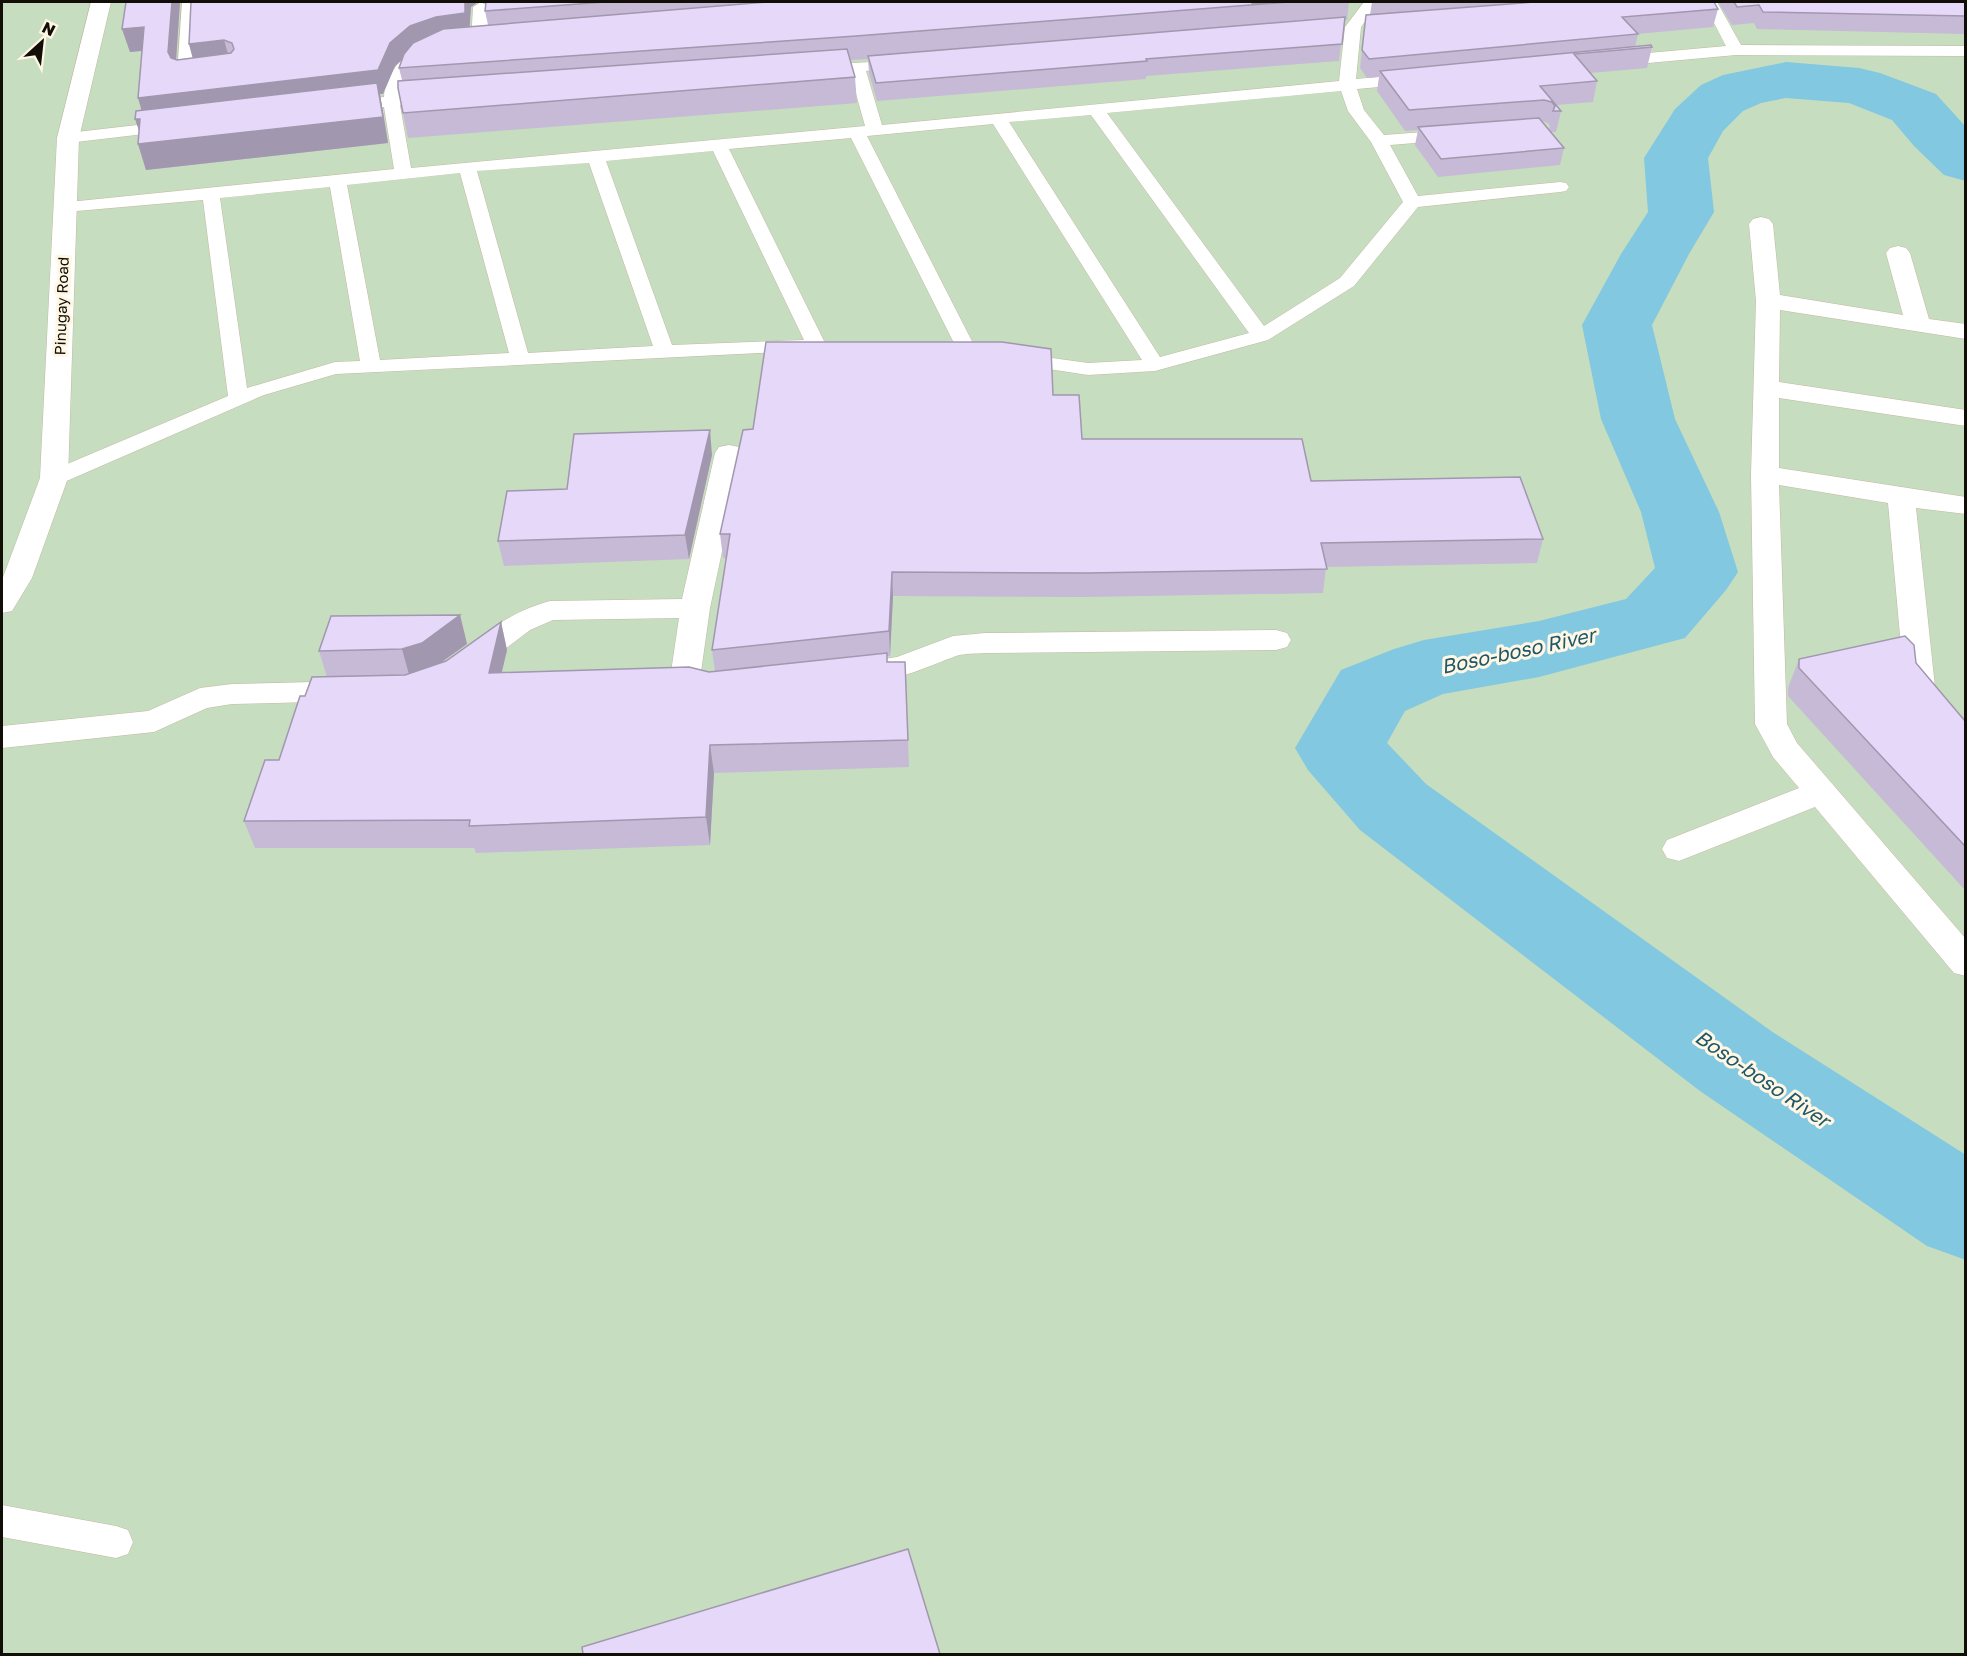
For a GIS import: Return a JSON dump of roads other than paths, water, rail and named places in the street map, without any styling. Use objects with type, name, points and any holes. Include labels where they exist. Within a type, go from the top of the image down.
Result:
[{"type":"street","name":"Pinugay Road","points":[[2,604],[17,578],[54,478],[68,138],[101,2]]},
{"type":"street","points":[[1761,224],[1768,302],[1765,474],[1771,724],[1784,749],[1965,963]]},
{"type":"street","points":[[1898,253],[1918,324]]},
{"type":"street","points":[[1768,302],[1965,332]]},
{"type":"street","points":[[1766,388],[1965,418]]},
{"type":"street","points":[[729,453],[695,608],[686,672],[689,682],[712,687],[746,683]]},
{"type":"street","points":[[1765,474],[1965,506]]},
{"type":"street","points":[[1900,497],[1920,690],[1965,742]]},
{"type":"street","points":[[449,675],[519,623],[550,611],[695,608]]},
{"type":"street","points":[[839,673],[897,667],[922,660],[953,646],[985,643],[1276,640]]},
{"type":"street","points":[[2,737],[154,722],[200,698],[232,694],[378,690]]},
{"type":"street","points":[[1679,849],[1821,792]]},
{"type":"lane","points":[[189,2],[184,75],[220,72]]},
{"type":"lane","points":[[1371,2],[1347,27],[1347,85],[1356,111],[1379,141],[1412,202]]},
{"type":"lane","points":[[1710,2],[1736,50]]},
{"type":"lane","points":[[479,42],[481,7]]},
{"type":"lane","points":[[1347,27],[1376,25]]},
{"type":"lane","points":[[404,174],[391,100],[395,78],[413,59],[437,47]]},
{"type":"lane","points":[[1595,63],[1736,50],[1965,51]]},
{"type":"lane","points":[[797,71],[916,62]]},
{"type":"lane","points":[[856,67],[866,131],[968,353]]},
{"type":"lane","points":[[65,207],[1430,78]]},
{"type":"lane","points":[[333,107],[451,96]]},
{"type":"lane","points":[[1096,110],[1261,336]]},
{"type":"lane","points":[[998,118],[1155,365]]},
{"type":"lane","points":[[68,138],[184,125]]},
{"type":"lane","points":[[1379,141],[1471,134]]},
{"type":"lane","points":[[719,146],[816,345]]},
{"type":"lane","points":[[596,158],[665,352]]},
{"type":"lane","points":[[467,168],[520,359]]},
{"type":"lane","points":[[338,182],[371,367]]},
{"type":"lane","points":[[944,351],[1088,369],[1155,365],[1261,336],[1347,282],[1412,202],[1560,187]]},
{"type":"lane","points":[[211,195],[237,399]]},
{"type":"lane","points":[[54,478],[256,391],[335,368],[816,345],[840,346]]},
{"type":"lane","points":[[2,1521],[116,1542]]},
{"type":"waterway","name":"Boso-boso River","points":[[1966,162],[1936,133],[1914,107],[1859,86],[1786,80],[1744,88],[1722,98],[1697,122],[1676,158],[1681,212],[1655,254],[1617,325],[1638,419],[1680,512],[1697,572],[1655,619],[1539,649],[1424,669],[1372,691],[1340,748],[1393,807],[1737,1062],[1966,1213]]}]
